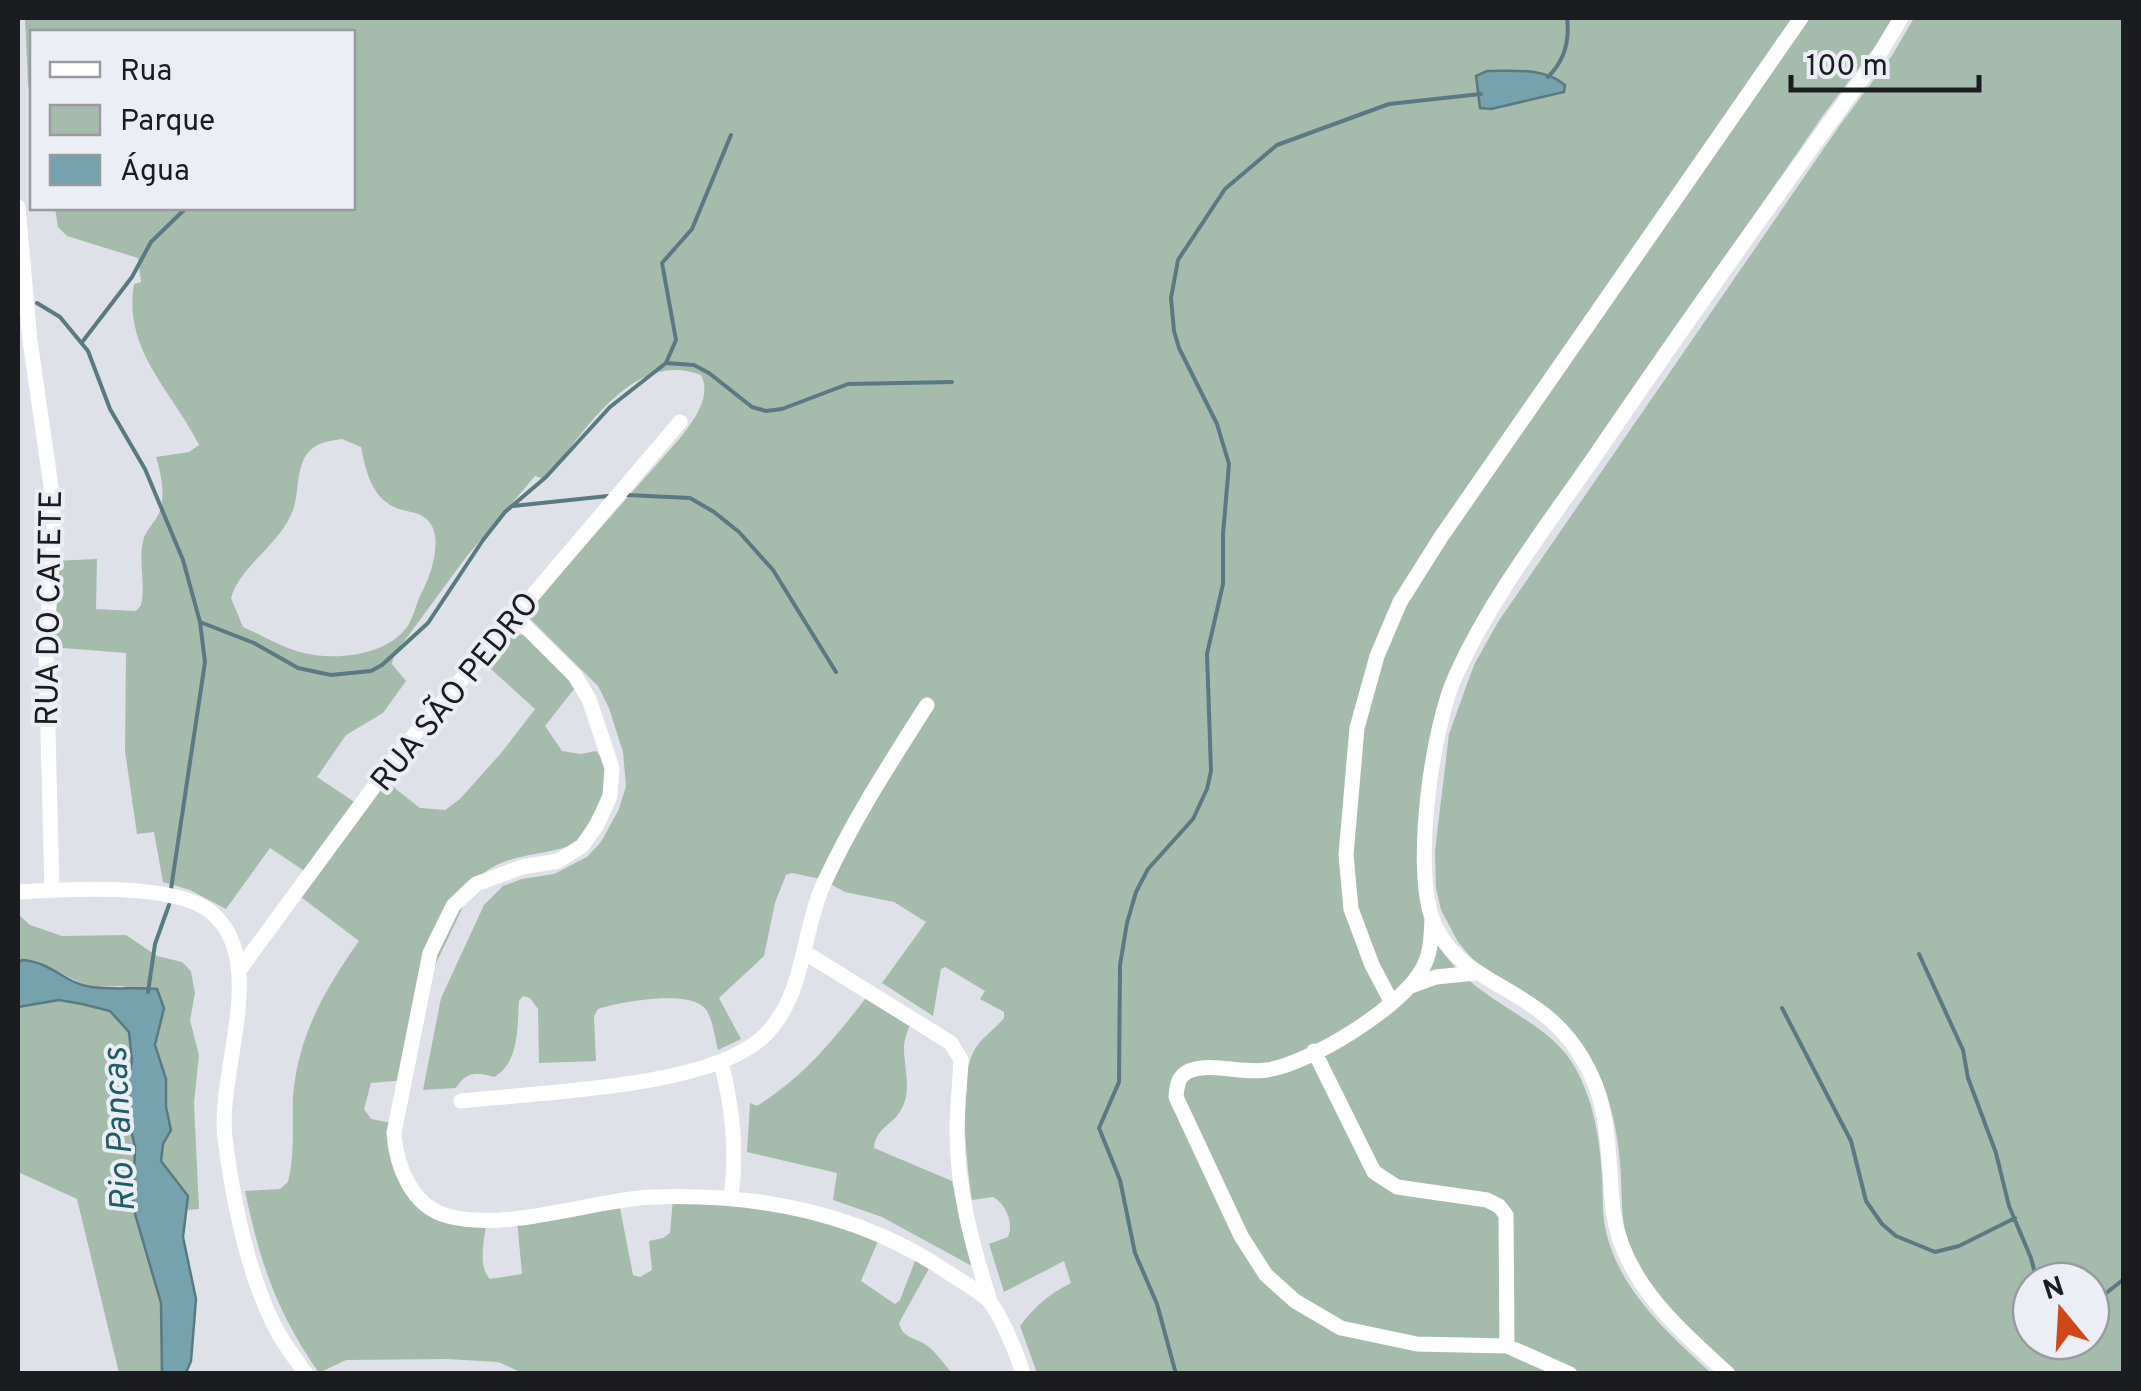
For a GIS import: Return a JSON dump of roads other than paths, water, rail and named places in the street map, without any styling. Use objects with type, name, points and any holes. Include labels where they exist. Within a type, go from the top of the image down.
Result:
[{"type":"street","points":[[1392,1003],[1350,909],[1346,855],[1357,728],[1376,656],[1400,602],[1441,537],[1801,18]]},
{"type":"street","points":[[1728,1374],[1650,1298],[1624,1253],[1613,1212],[1610,1138],[1601,1097],[1583,1058],[1560,1028],[1533,1006],[1474,974],[1447,946],[1432,919],[1425,889],[1424,846],[1437,742],[1454,679],[1490,610],[1687,321],[1878,58],[1900,18]]},
{"type":"street","name":"RUA DO CATETE","points":[[18,207],[30,341],[53,517],[46,651],[52,890]]},
{"type":"street","name":"RUA SÃO PEDRO","points":[[240,969],[398,754],[680,422]]},
{"type":"street","points":[[514,616],[576,676],[589,700],[612,768],[610,796],[598,825],[582,846],[558,861],[476,884],[452,906],[430,953],[394,1133],[396,1159],[409,1185],[428,1206],[444,1216],[467,1220],[650,1197],[731,1198],[810,1210],[879,1233],[934,1263],[990,1301]]},
{"type":"street","points":[[461,1101],[642,1081],[721,1062],[763,1037],[790,1000],[822,888],[856,817],[927,705]]},
{"type":"street","points":[[18,892],[148,892],[187,897],[212,913],[231,938],[240,969],[237,1028],[225,1085],[225,1136],[250,1259],[264,1304],[305,1372]]},
{"type":"street","points":[[1432,919],[1429,954],[1411,986],[1372,1020],[1287,1066],[1270,1070],[1196,1069],[1184,1073],[1176,1096],[1242,1236],[1266,1275],[1295,1300],[1340,1328],[1418,1344],[1507,1346],[1570,1374]]},
{"type":"street","points":[[804,952],[958,1051],[960,1185],[973,1249],[990,1301],[1023,1374]]},
{"type":"street","points":[[1411,986],[1436,977],[1474,974]]},
{"type":"street","points":[[1314,1051],[1374,1172],[1384,1181],[1397,1188],[1486,1200],[1506,1215],[1507,1346]]},
{"type":"street","points":[[721,1062],[735,1128],[731,1198]]},
{"type":"water","points":[[1487,71],[1547,75],[1565,85],[1564,92],[1491,109],[1480,108],[1476,76]]},
{"type":"water","points":[[22,960],[42,964],[91,987],[157,989],[164,1008],[155,1045],[166,1079],[171,1130],[163,1144],[161,1161],[188,1196],[183,1237],[196,1299],[191,1361],[186,1373],[162,1373],[161,1303],[133,1207],[135,1147],[124,1099],[132,1061],[129,1032],[110,1011],[82,1004],[59,1000],[18,1007],[18,963]]},
{"type":"waterway","points":[[1548,77],[1565,50],[1567,18]]},
{"type":"waterway","points":[[1176,1374],[1157,1304],[1135,1253],[1120,1180],[1099,1128],[1119,1082],[1120,965],[1136,892],[1148,869],[1193,819],[1211,771],[1207,654],[1223,584],[1229,464],[1217,424],[1174,331],[1171,298],[1178,260],[1225,189],[1277,145],[1389,104],[1481,94]]},
{"type":"waterway","points":[[200,622],[254,643],[298,668],[331,675],[371,671],[428,623],[505,512],[546,477],[610,407],[666,363],[676,340],[662,263],[692,229],[731,135]]},
{"type":"waterway","points":[[83,341],[132,277],[151,242],[184,210]]},
{"type":"waterway","points":[[37,303],[60,317],[88,351],[110,409],[145,469],[183,560],[200,622],[205,662],[171,889]]},
{"type":"waterway","points":[[666,363],[694,365],[752,407],[766,411],[782,409],[848,384],[952,382]]},
{"type":"waterway","points":[[627,495],[690,498],[739,532],[773,570],[836,672]]},
{"type":"waterway","points":[[513,506],[608,496]]},
{"type":"waterway","points":[[148,992],[155,944],[169,905]]},
{"type":"waterway","points":[[1919,954],[1963,1050],[1968,1078],[1996,1153],[2009,1206],[2032,1261]]},
{"type":"waterway","points":[[1782,1008],[1851,1141],[1866,1201],[1882,1224],[1896,1236],[1935,1252],[1959,1246],[2015,1218]]},
{"type":"waterway","points":[[2111,1289],[2124,1279]]},
{"type":"water label","name":"Rio Pancas","points":[[118,1130]]}]
